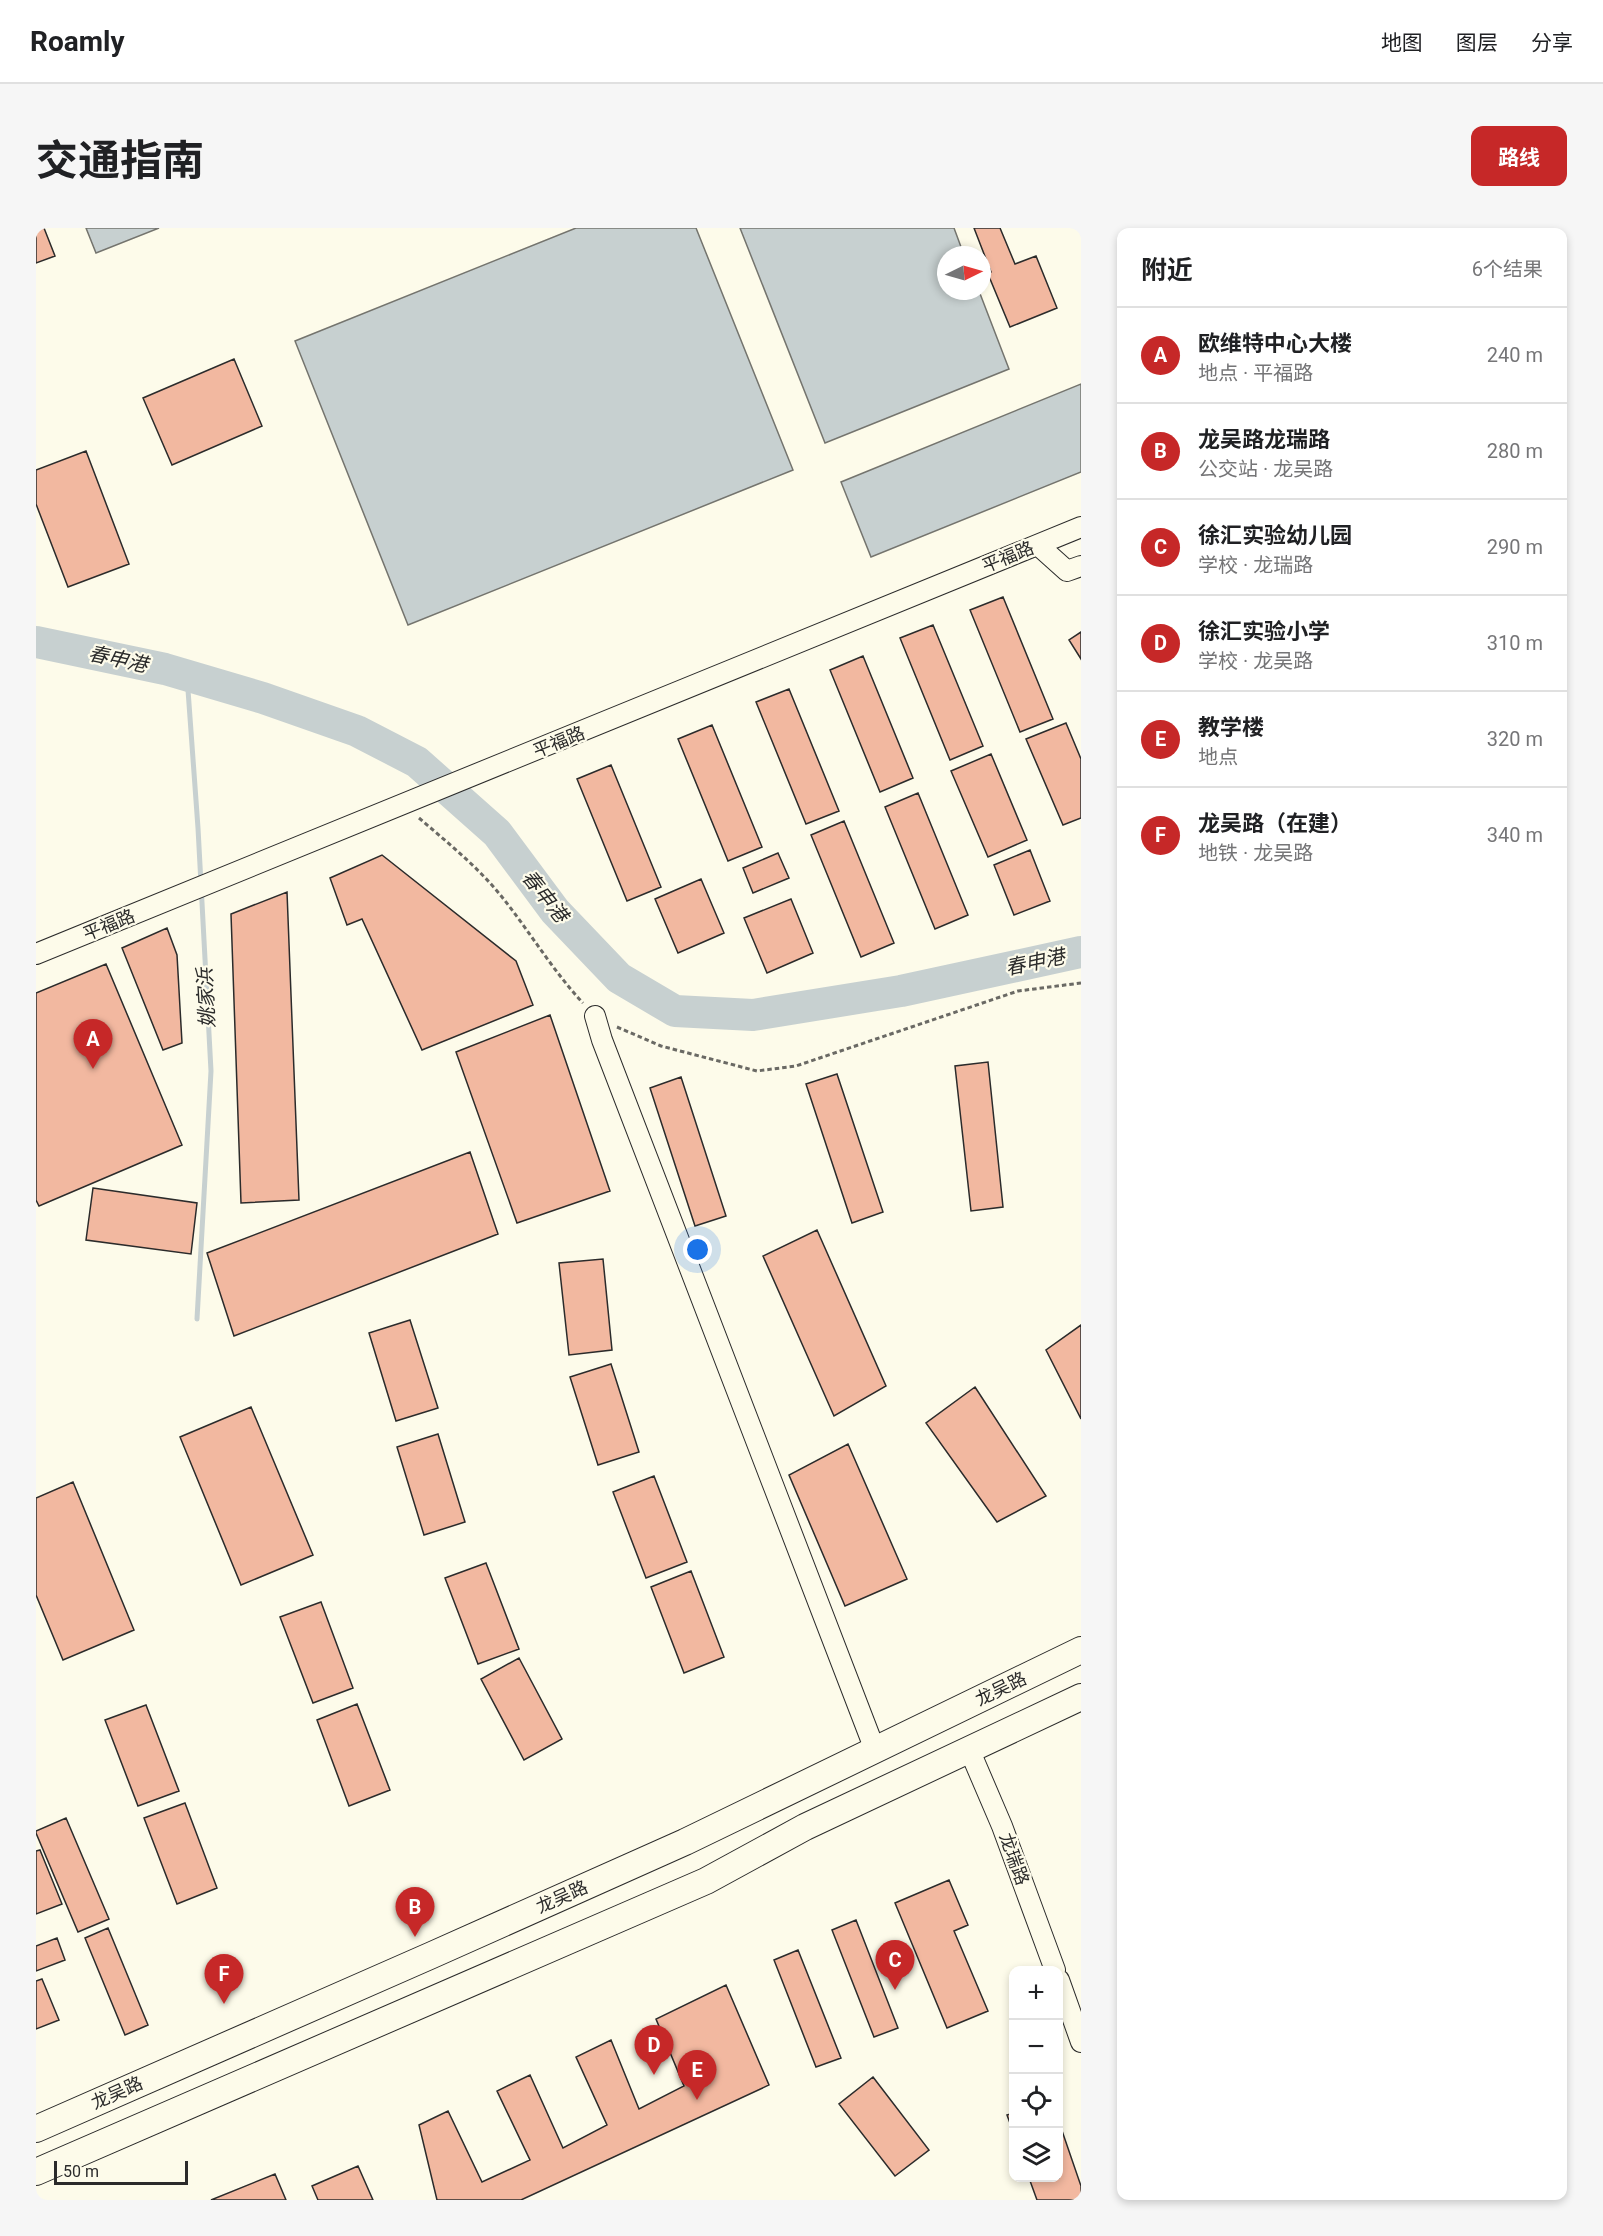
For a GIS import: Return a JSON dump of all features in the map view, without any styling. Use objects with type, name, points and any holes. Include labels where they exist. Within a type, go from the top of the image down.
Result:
[{"type":"main road","name":"龙吴路","points":[[36,2129],[674,1847],[1081,1650]]},
{"type":"main road","points":[[36,2172],[706,1881],[805,1827],[1081,1697]]},
{"type":"street","name":"平福路","points":[[36,954],[1081,527]]},
{"type":"street","points":[[1038,544],[1067,572],[1081,566]]},
{"type":"street","points":[[595,1017],[606,1051],[875,1750]]},
{"type":"street","name":"龙瑞路","points":[[969,1749],[1002,1826],[1053,1966]]},
{"type":"street","points":[[1063,1991],[1081,2042]]},
{"type":"path","points":[[410,803],[473,864],[528,930],[568,987],[595,1017],[661,1046],[757,1071],[796,1066],[1018,992],[1081,983]]},
{"type":"shaded area","points":[[86,228],[159,228],[96,253]]},
{"type":"shaded area","points":[[576,228],[696,228],[793,470],[408,625],[295,341]]},
{"type":"shaded area","points":[[740,228],[954,228],[961,246],[937,246],[937,300],[982,300],[1009,369],[825,443]]},
{"type":"shaded area","points":[[1081,384],[1081,472],[871,557],[841,482]]},
{"type":"building","points":[[36,228],[44,228],[55,256],[36,263]]},
{"type":"building","points":[[974,228],[1000,228],[1015,264],[1036,256],[1057,308],[1010,327],[991,281],[991,246],[981,246]]},
{"type":"building","points":[[234,359],[262,426],[172,465],[143,398]]},
{"type":"building","points":[[86,451],[129,564],[68,587],[36,504],[36,470]]},
{"type":"building","points":[[1003,597],[1053,719],[1020,732],[970,610]]},
{"type":"building","points":[[933,625],[983,746],[950,760],[900,638]]},
{"type":"building","points":[[1081,632],[1081,659],[1069,640]]},
{"type":"building","points":[[863,656],[913,778],[880,792],[830,670]]},
{"type":"building","points":[[789,689],[839,811],[806,824],[756,702]]},
{"type":"building","points":[[1066,723],[1081,759],[1081,818],[1063,825],[1026,739]]},
{"type":"building","points":[[712,725],[762,847],[728,861],[678,739]]},
{"type":"building","points":[[991,754],[1027,840],[988,857],[951,771]]},
{"type":"building","points":[[611,765],[661,887],[627,901],[577,779]]},
{"type":"building","points":[[918,793],[968,915],[935,929],[885,807]]},
{"type":"building","points":[[844,821],[894,943],[861,957],[811,835]]},
{"type":"building","points":[[1030,850],[1050,901],[1014,915],[994,865]]},
{"type":"building","points":[[778,853],[789,878],[753,893],[743,868]]},
{"type":"building","points":[[382,855],[516,961],[533,1005],[422,1050],[362,919],[347,925],[330,878]]},
{"type":"building","points":[[701,879],[724,933],[678,953],[655,899]]},
{"type":"building","points":[[287,892],[299,1200],[241,1203],[231,914]]},
{"type":"building","points":[[791,899],[813,953],[767,973],[744,918]]},
{"type":"building","points":[[167,928],[177,955],[182,1043],[163,1050],[122,948]]},
{"type":"building","points":[[106,964],[182,1145],[39,1206],[36,1200],[36,993]]},
{"type":"building","points":[[550,1015],[610,1191],[517,1223],[456,1052]]},
{"type":"building","points":[[988,1062],[1003,1207],[971,1211],[955,1066]]},
{"type":"building","points":[[837,1074],[883,1212],[852,1223],[806,1084]]},
{"type":"building","points":[[681,1077],[726,1216],[695,1226],[650,1088]]},
{"type":"building","points":[[470,1152],[498,1234],[234,1336],[207,1253]]},
{"type":"building","points":[[93,1188],[197,1203],[191,1254],[86,1240]]},
{"type":"building","points":[[817,1230],[886,1386],[834,1416],[763,1256]]},
{"type":"building","points":[[603,1259],[612,1350],[569,1355],[559,1263]]},
{"type":"building","points":[[410,1320],[438,1408],[396,1421],[369,1333]]},
{"type":"building","points":[[1081,1325],[1081,1419],[1046,1350]]},
{"type":"building","points":[[611,1364],[639,1452],[598,1465],[570,1377]]},
{"type":"building","points":[[975,1387],[1046,1496],[997,1522],[926,1423]]},
{"type":"building","points":[[251,1407],[313,1555],[241,1585],[180,1437]]},
{"type":"building","points":[[438,1434],[465,1522],[424,1535],[397,1447]]},
{"type":"building","points":[[848,1444],[907,1579],[845,1606],[789,1475]]},
{"type":"building","points":[[654,1476],[687,1562],[646,1578],[613,1492]]},
{"type":"building","points":[[73,1482],[134,1630],[63,1660],[36,1595],[36,1498]]},
{"type":"building","points":[[486,1563],[519,1649],[478,1664],[445,1578]]},
{"type":"building","points":[[691,1571],[724,1657],[684,1673],[651,1587]]},
{"type":"building","points":[[321,1602],[353,1688],[313,1703],[280,1617]]},
{"type":"building","points":[[519,1658],[562,1739],[524,1760],[481,1679]]},
{"type":"building","points":[[357,1704],[390,1790],[349,1806],[317,1720]]},
{"type":"building","points":[[146,1705],[179,1791],[138,1806],[105,1720]]},
{"type":"building","points":[[185,1803],[217,1888],[177,1904],[144,1818]]},
{"type":"building","points":[[66,1818],[109,1919],[78,1932],[36,1833]]},
{"type":"building","points":[[40,1850],[62,1904],[36,1914],[36,1851]]},
{"type":"building","points":[[949,1880],[968,1925],[954,1931],[988,2011],[947,2028],[895,1903]]},
{"type":"building","points":[[856,1920],[898,2028],[874,2037],[832,1930]]},
{"type":"building","points":[[108,1928],[148,2025],[125,2035],[85,1938]]},
{"type":"building","points":[[57,1938],[65,1960],[36,1971],[36,1946]]},
{"type":"building","points":[[798,1950],[841,2058],[816,2067],[774,1960]]},
{"type":"building","points":[[42,1979],[59,2020],[36,2029],[36,1981]]},
{"type":"building","points":[[726,1985],[769,2085],[521,2200],[437,2200],[419,2125],[448,2111],[482,2182],[530,2160],[497,2091],[530,2075],[563,2148],[607,2125],[576,2057],[611,2040],[639,2109],[684,2086],[656,2019]]},
{"type":"building","points":[[873,2077],[929,2150],[895,2176],[839,2104]]},
{"type":"building","points":[[1063,2134],[1081,2186],[1081,2200],[1037,2200],[1030,2182],[1063,2182]]},
{"type":"building","points":[[358,2166],[373,2200],[318,2200],[312,2186]]},
{"type":"building","points":[[275,2174],[286,2200],[211,2200]]},
{"type":"waterway","name":"春申港","points":[[36,642],[165,669],[263,698],[357,731],[417,762],[497,833],[555,911],[619,978],[675,1011],[753,1015],[901,991],[1081,952]]},
{"type":"waterway","name":"姚家浜","points":[[187,676],[211,1071],[197,1319]]},
{"type":"place","name":"欧维特中心大楼","points":[[93,1069]]},
{"type":"place","name":"龙吴路龙瑞路","points":[[415,1937]]},
{"type":"place","name":"徐汇实验幼儿园","points":[[895,1990]]},
{"type":"place","name":"龙吴路（在建）","points":[[224,2004]]},
{"type":"place","name":"徐汇实验小学","points":[[654,2075]]},
{"type":"place","name":"教学楼","points":[[697,2100]]}]
